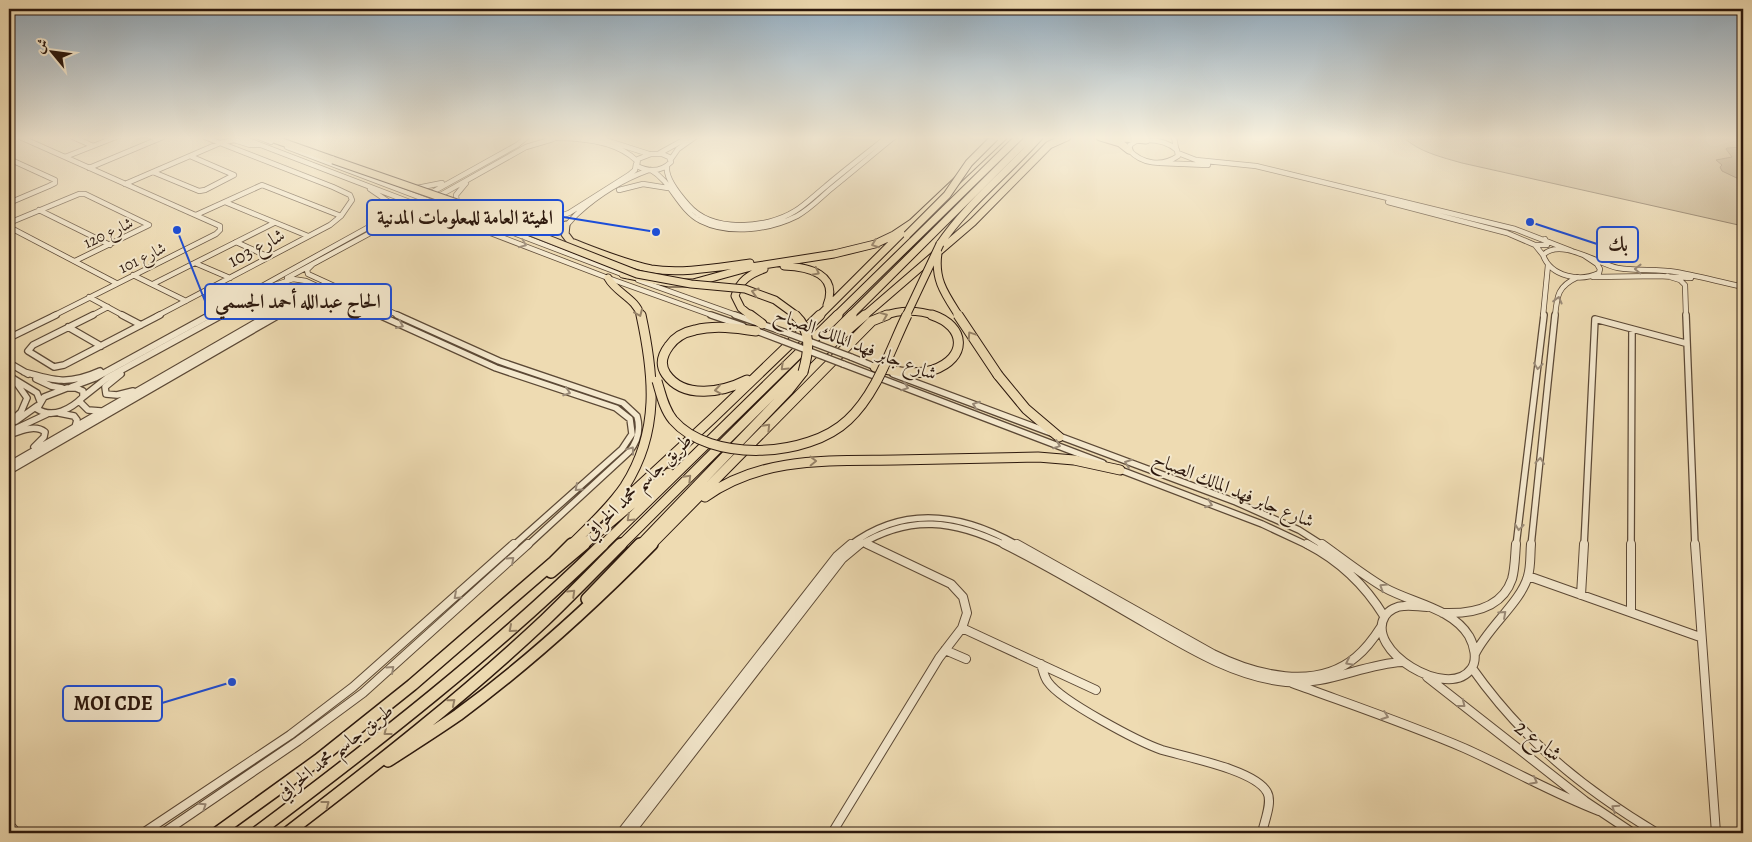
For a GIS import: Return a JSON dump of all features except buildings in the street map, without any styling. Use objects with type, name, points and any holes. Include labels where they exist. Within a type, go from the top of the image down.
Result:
[{"type":"highway","points":[[380,176],[454,202],[622,271],[667,284],[689,284],[710,280],[750,267],[834,254],[874,244],[900,232],[912,223]]},
{"type":"highway","points":[[849,304],[854,290],[947,195],[960,176]]},
{"type":"highway","points":[[538,576],[565,556],[823,312],[961,176]]},
{"type":"highway","name":"طريق جاسم محمد الخرافي","points":[[256,833],[410,715],[480,657],[592,555],[979,176]]},
{"type":"highway","name":"طريق جاسم محمد الخرافي","points":[[287,833],[360,778],[490,670],[546,619],[991,176]]},
{"type":"highway","points":[[608,278],[611,284],[631,299],[640,312],[657,381],[667,410],[674,420],[697,438],[728,448],[764,450],[802,444],[824,436],[854,416],[869,396],[940,244],[953,225],[1006,176]]},
{"type":"highway","points":[[952,239],[1008,176]]},
{"type":"highway","points":[[773,394],[973,222],[1018,176]]},
{"type":"highway","points":[[566,225],[566,237],[575,244],[631,264],[653,269],[689,270],[794,257],[820,256]]},
{"type":"highway","points":[[940,244],[936,265],[941,289],[998,375],[1026,409],[1059,437]]},
{"type":"highway","points":[[868,268],[893,249]]},
{"type":"highway","points":[[622,271],[680,273],[796,260]]},
{"type":"highway","points":[[759,328],[738,304],[735,296],[736,289],[747,277],[760,270],[776,266],[798,266],[824,276],[831,286],[833,294],[823,312]]},
{"type":"highway","points":[[546,646],[573,613],[788,391],[802,372],[810,351],[809,340],[802,323],[784,304],[756,292],[668,281],[622,271]]},
{"type":"highway","points":[[360,778],[421,741],[462,712],[499,685],[546,646],[638,560],[872,321],[887,314],[901,311],[917,311],[934,315],[946,321],[955,330],[960,341],[956,354],[946,364],[931,370],[915,373],[875,367]]},
{"type":"highway","points":[[759,328],[722,326],[690,332],[667,348],[662,362],[663,369],[671,381],[679,386],[706,391],[734,387],[762,370]]},
{"type":"highway","points":[[216,833],[359,728],[412,685],[538,576],[584,533],[616,498],[638,462],[648,435],[652,403],[648,348]]},
{"type":"highway","points":[[676,521],[709,494],[736,478],[779,464],[1038,457],[1074,460],[1120,470]]},
{"type":"highway","points":[[480,625],[568,559],[649,488],[690,458]]},
{"type":"street","points":[[9,203],[55,183],[56,180],[47,176]]},
{"type":"street","name":"شارع 101","points":[[9,338],[216,234],[220,230],[220,226],[108,176]]},
{"type":"street","points":[[125,184],[143,176]]},
{"type":"street","points":[[163,176],[199,191],[205,190],[231,176]]},
{"type":"street","points":[[196,216],[258,186],[265,186],[341,216],[352,200],[350,195],[303,176]]},
{"type":"street","name":"شارع جابر فهد المالك الصباح","points":[[344,176],[468,215],[622,271],[759,328],[783,341],[1299,540],[1330,559],[1359,582],[1372,596],[1384,616]]},
{"type":"street","name":"شارع جابر فهد المالك الصباح","points":[[367,176],[388,184],[477,227],[608,278],[759,328],[790,334],[1224,498],[1285,524],[1330,548],[1383,587],[1427,607]]},
{"type":"street","points":[[388,184],[407,188],[426,187],[459,176]]},
{"type":"street","points":[[9,434],[30,420],[70,408],[101,382],[372,233],[461,176]]},
{"type":"street","points":[[351,244],[466,176]]},
{"type":"street","points":[[9,424],[52,393],[95,378],[345,240],[474,176]]},
{"type":"street","points":[[468,215],[458,206],[456,199],[462,187],[475,176]]},
{"type":"street","points":[[627,176],[569,213],[546,221],[541,227],[544,230],[554,232],[561,230],[578,213],[635,176]]},
{"type":"street","points":[[661,176],[684,209],[702,221],[730,228],[755,228],[772,225],[800,213],[845,176]]},
{"type":"street","points":[[668,176],[689,206],[699,215],[724,223],[755,224],[777,219],[795,211],[838,176]]},
{"type":"street","points":[[1280,176],[1478,224],[1507,232],[1536,245],[1547,245],[1545,239]]},
{"type":"street","points":[[1299,176],[1506,226],[1545,239],[1617,268],[1665,270],[1743,287]]},
{"type":"street","points":[[345,240],[383,216],[389,209],[387,200],[361,183]]},
{"type":"street","points":[[605,195],[638,184],[652,184],[668,188]]},
{"type":"street","name":"شارع 120","points":[[9,223],[73,195],[85,194],[147,222],[149,225],[75,261]]},
{"type":"street","points":[[9,195],[18,199]]},
{"type":"street","points":[[225,202],[308,236]]},
{"type":"street","points":[[422,202],[470,219],[492,224]]},
{"type":"street","points":[[39,210],[110,244]]},
{"type":"street","name":"شارع 103","points":[[108,307],[33,344],[28,351],[54,367],[58,367],[102,346],[330,225],[341,216]]},
{"type":"street","points":[[372,233],[408,219],[425,216],[477,227]]},
{"type":"street","points":[[153,284],[274,223]]},
{"type":"street","points":[[9,227],[116,283]]},
{"type":"street","points":[[236,242],[269,257]]},
{"type":"street","points":[[1440,613],[1467,614],[1489,607],[1503,594],[1512,579],[1548,278],[1548,265],[1536,245]]},
{"type":"street","points":[[1543,256],[1546,252],[1552,250],[1572,251]]},
{"type":"street","points":[[1585,256],[1597,264],[1600,269],[1599,273],[1590,278]]},
{"type":"street","points":[[195,263],[230,278]]},
{"type":"street","points":[[11,463],[310,291],[313,288],[306,272],[312,265]]},
{"type":"street","points":[[1548,265],[1561,273],[1578,278],[1666,276],[1720,282]]},
{"type":"street","points":[[133,275],[186,301]]},
{"type":"street","points":[[1666,276],[1680,280],[1685,285],[1685,343],[1700,637],[1716,833]]},
{"type":"street","points":[[1381,627],[1386,645],[1402,662],[1423,674],[1443,679],[1452,679],[1467,673],[1472,668],[1475,654],[1488,629],[1518,598],[1528,576],[1557,296],[1565,283],[1578,278]]},
{"type":"street","points":[[1685,285],[1694,278]]},
{"type":"street","points":[[163,833],[298,741],[363,693],[630,453],[638,439],[640,430],[637,416],[631,408],[618,400],[500,361],[429,328],[310,281],[293,279],[275,285]]},
{"type":"street","points":[[143,833],[290,735],[353,687],[622,449],[628,442],[633,430],[629,417],[623,412],[496,368],[329,293],[310,281]]},
{"type":"street","points":[[9,471],[216,353],[308,298],[317,294],[329,293]]},
{"type":"street","points":[[89,297],[141,324]]},
{"type":"street","points":[[1581,595],[1595,319],[1685,343]]},
{"type":"street","points":[[68,327],[102,346]]},
{"type":"street","points":[[421,334],[429,328]]},
{"type":"street","points":[[1631,612],[1632,329]]},
{"type":"street","points":[[13,378],[26,374],[56,382],[74,381],[95,374],[149,348]]},
{"type":"street","points":[[210,350],[216,349],[216,353]]},
{"type":"street","points":[[145,357],[108,383],[104,391],[108,394],[117,395],[131,392],[156,381]]},
{"type":"street","points":[[9,363],[51,386],[80,389],[84,394],[81,399],[82,407],[88,410],[104,410]]},
{"type":"street","points":[[538,382],[544,380],[545,376]]},
{"type":"street","points":[[13,378],[37,393],[40,412],[50,414]]},
{"type":"street","points":[[9,424],[21,412],[27,398],[25,392],[13,378]]},
{"type":"street","points":[[56,413],[71,414],[77,420],[74,427]]},
{"type":"street","points":[[9,434],[34,428],[45,432],[40,443],[11,463]]},
{"type":"street","points":[[621,833],[837,556],[857,538],[887,524],[929,518],[947,519],[978,526],[1017,545],[1213,654],[1258,672],[1302,676],[1327,672],[1348,663],[1365,651],[1381,627],[1384,616],[1389,611],[1406,605],[1427,607],[1440,613],[1464,631],[1470,638],[1475,654]]},
{"type":"street","points":[[630,833],[842,559],[862,542],[889,529],[917,523],[946,524],[974,530],[1005,544],[1226,667],[1258,678],[1290,682],[1318,681],[1369,665],[1402,662]]},
{"type":"street","points":[[832,833],[945,650],[962,628],[967,613],[966,605],[958,590],[942,580],[862,542]]},
{"type":"street","points":[[1528,576],[1700,637]]},
{"type":"street","points":[[962,628],[1096,690]]},
{"type":"street","points":[[945,650],[966,660]]},
{"type":"street","points":[[1041,664],[1047,681],[1056,691],[1116,729],[1160,749],[1222,766],[1258,782],[1264,789],[1269,801],[1262,833]]},
{"type":"street","name":"شارع 2","points":[[1472,668],[1499,706],[1536,746],[1581,784],[1657,833]]},
{"type":"street","name":"شارع 2","points":[[1423,674],[1599,811],[1633,833]]},
{"type":"street","points":[[1290,682],[1438,737],[1495,762],[1575,802],[1599,811]]},
{"type":"street","points":[[9,824],[17,833]]},
{"type":"shaded area","points":[[1521,176],[1743,176],[1743,226]]},
{"type":"shaded area","points":[[1733,176],[1743,176],[1743,181]]},
{"type":"place","name":"بك","points":[[1530,222]]},
{"type":"place","name":"الحاج عبدالله أحمد الجسمي","points":[[177,230]]},
{"type":"place","name":"الهيئة العامة للمعلومات المدنية","points":[[656,232]]},
{"type":"place","name":"MOI CDE","points":[[232,682]]}]
